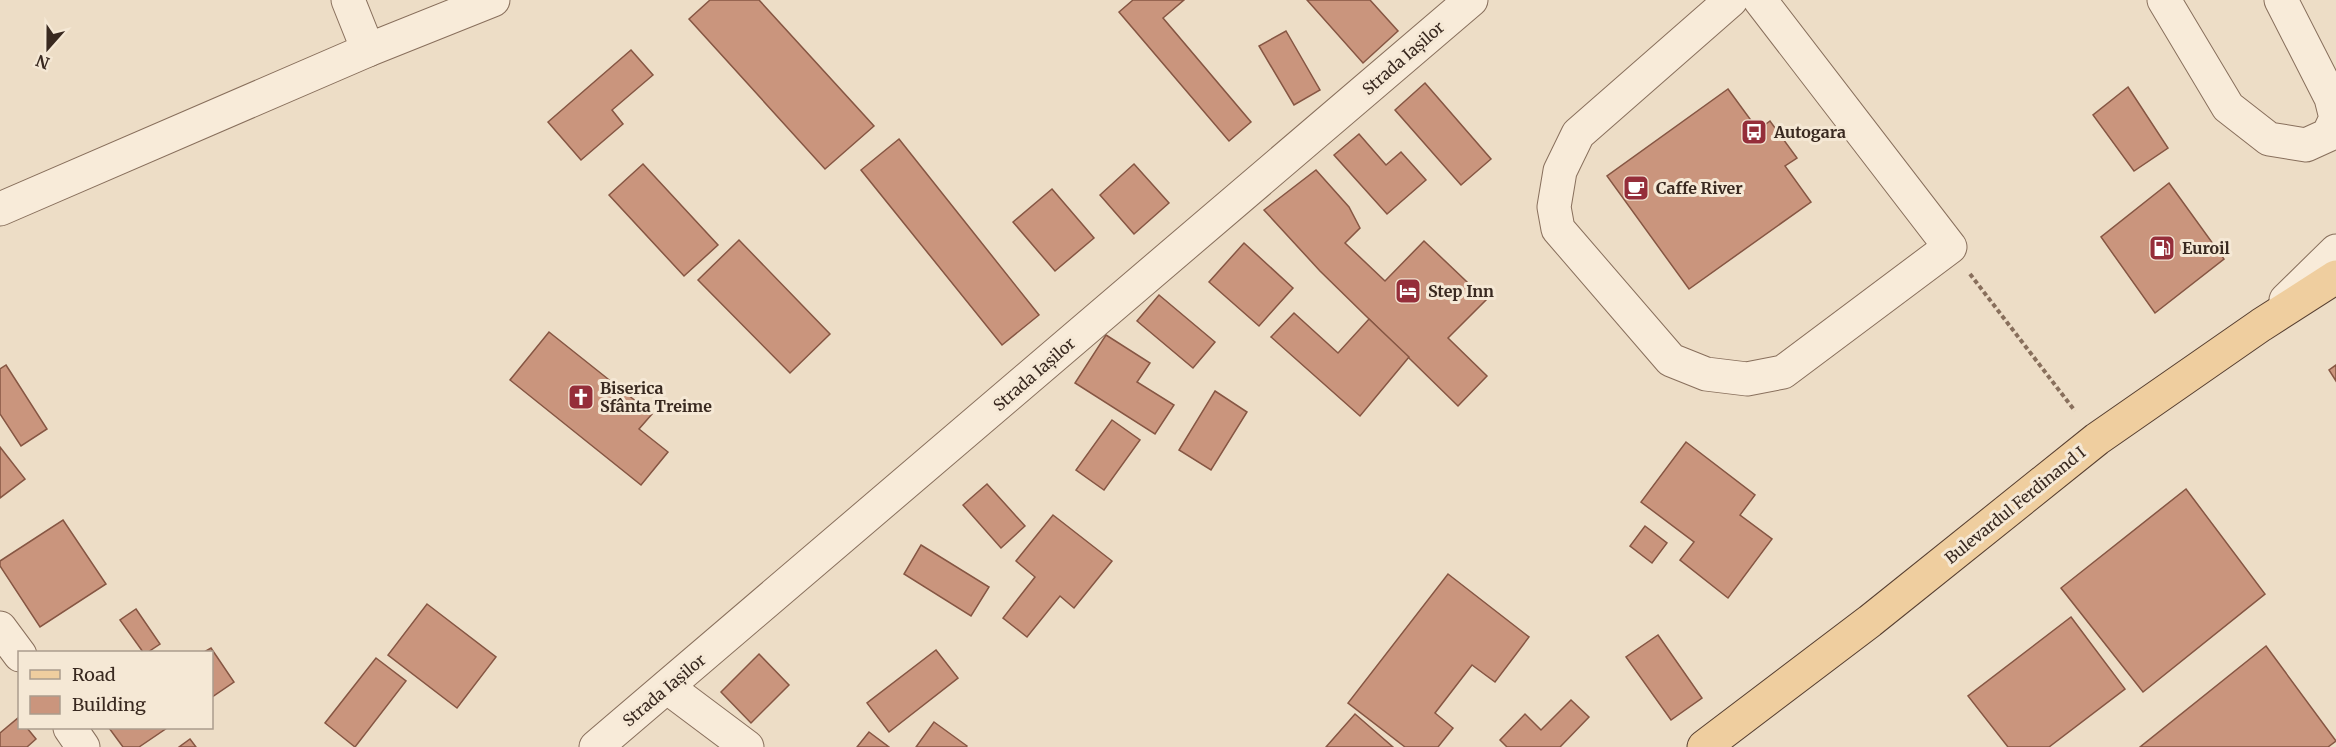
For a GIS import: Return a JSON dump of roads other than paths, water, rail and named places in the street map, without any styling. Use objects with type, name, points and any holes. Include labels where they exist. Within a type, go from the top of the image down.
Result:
[{"type":"main road","name":"Bulevardul Ferdinand I","points":[[1704,747],[1870,621],[2097,439],[2261,325],[2336,277]]},
{"type":"main road","points":[[2261,325],[2336,297]]},
{"type":"street","points":[[348,0],[368,50]]},
{"type":"street","points":[[0,209],[368,50],[493,0]]},
{"type":"street","name":"Strada Iașilor","points":[[596,747],[1471,0]]},
{"type":"street","points":[[1731,0],[1578,134],[1560,171],[1554,207],[1558,229],[1671,360],[1706,374],[1747,379],[1783,372],[1950,247],[1760,0]]},
{"type":"street","points":[[2164,0],[2228,107],[2269,139],[2306,145],[2328,135],[2336,118],[2331,98],[2281,0]]},
{"type":"street","points":[[2261,325],[2336,251]]},
{"type":"street","points":[[0,628],[18,653]]},
{"type":"street","points":[[667,687],[747,747]]},
{"type":"street","points":[[71,729],[84,747]]},
{"type":"place","name":"Autogara","points":[[1754,132]]},
{"type":"place","name":"Caffe River","points":[[1636,188]]},
{"type":"place","name":"Euroil","points":[[2162,248]]},
{"type":"place","name":"Step Inn","points":[[1408,291]]},
{"type":"place","name":"Biserica Sfânta Treime","points":[[581,397]]}]
